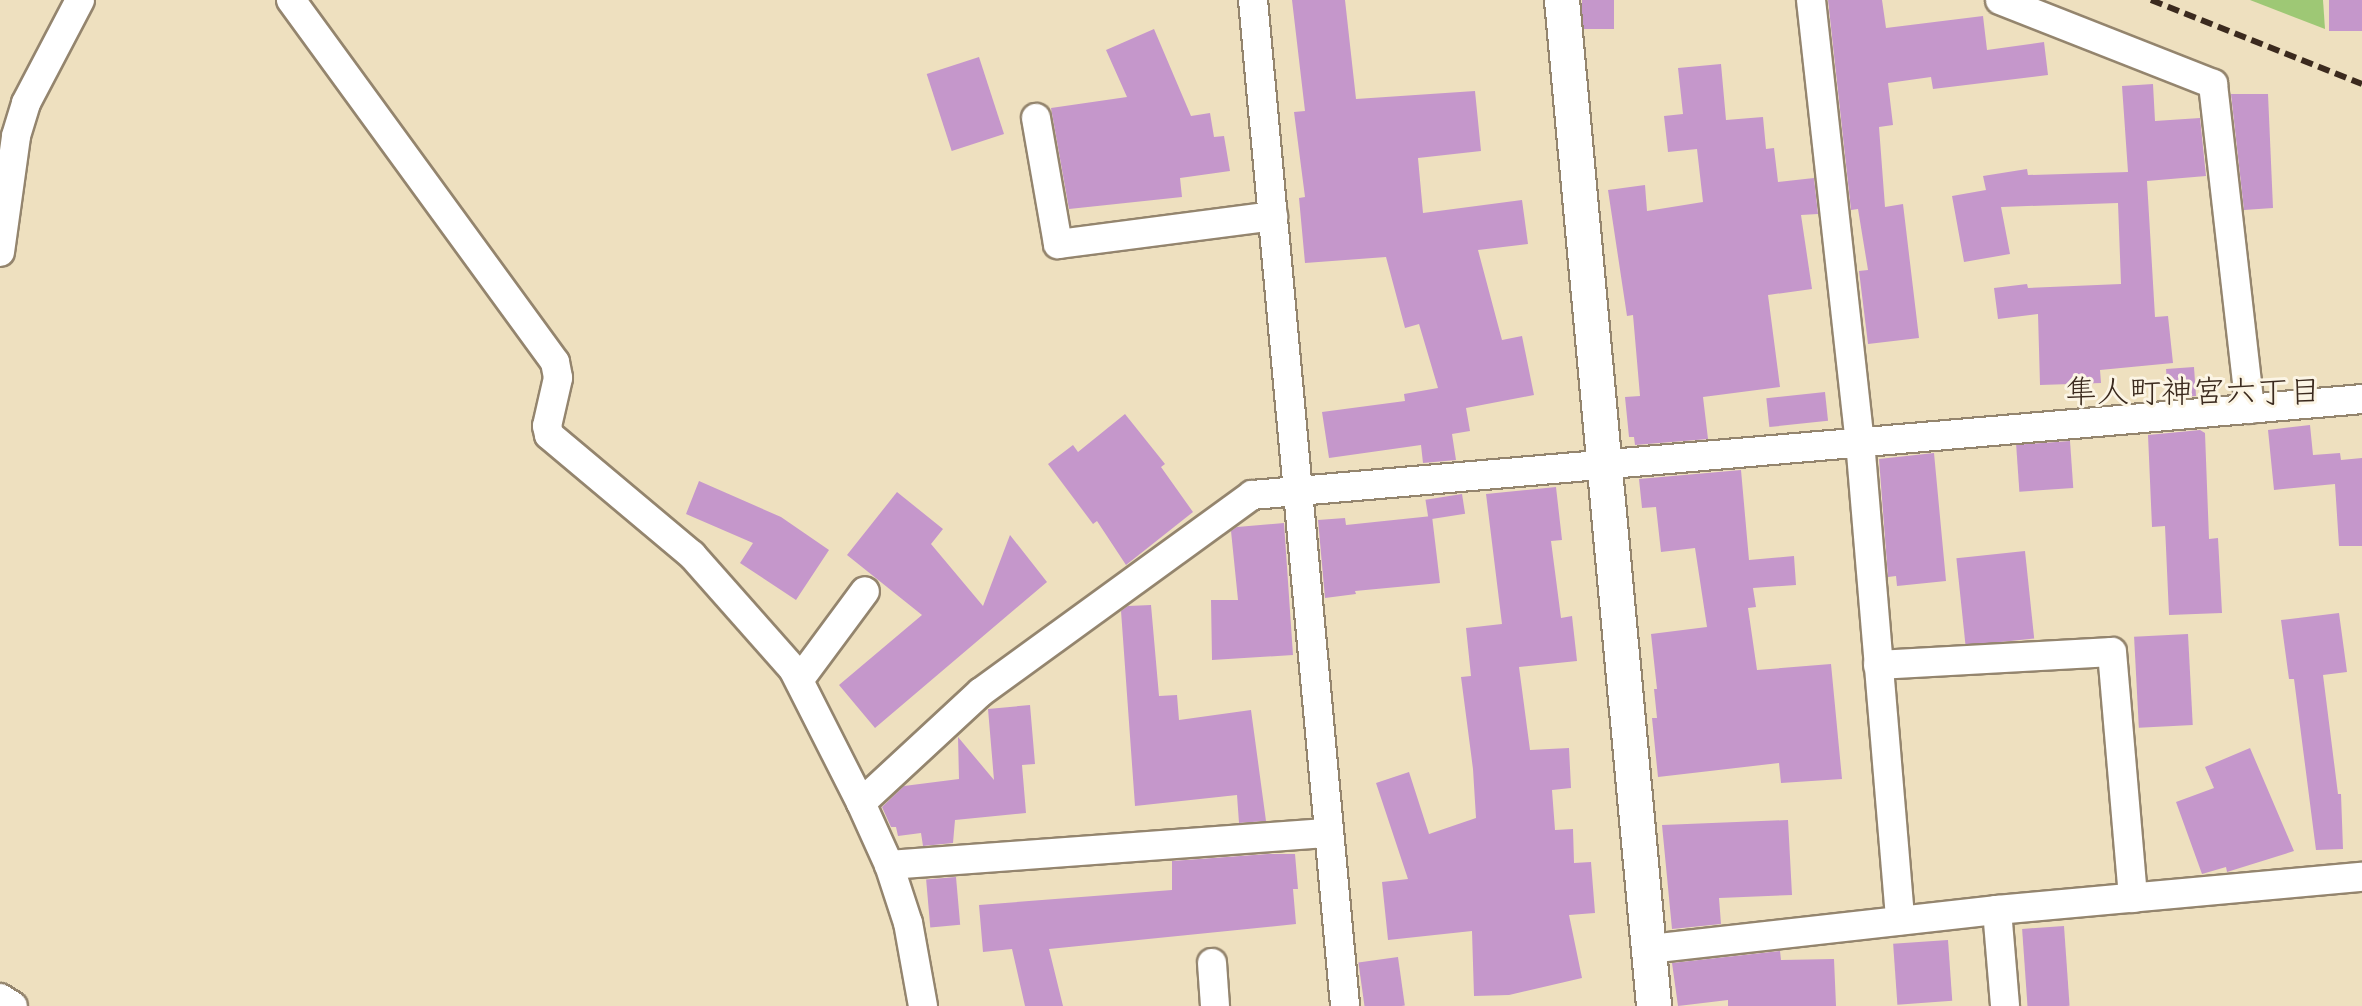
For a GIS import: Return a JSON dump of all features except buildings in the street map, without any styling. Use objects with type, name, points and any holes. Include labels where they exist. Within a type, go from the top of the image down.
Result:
[{"type":"street","points":[[0,252],[16,136],[26,103],[80,0]]},
{"type":"street","points":[[291,0],[555,362],[558,378],[548,418],[549,435],[692,555],[800,679],[889,865],[908,923],[923,1006]]},
{"type":"street","points":[[1253,0],[1345,1006]]},
{"type":"street","points":[[1562,0],[1654,1006]]},
{"type":"street","points":[[1811,0],[1860,441],[1900,920]]},
{"type":"street","points":[[2000,0],[2213,84],[2250,409]]},
{"type":"street","points":[[1036,118],[1058,244],[1273,216]]},
{"type":"street","points":[[861,803],[981,692],[1252,495],[2362,399]]},
{"type":"street","points":[[800,679],[865,591]]},
{"type":"street","points":[[1878,665],[2112,652],[2133,898]]},
{"type":"street","points":[[889,865],[1329,833]]},
{"type":"street","points":[[1649,949],[1997,910],[2362,877]]},
{"type":"street","points":[[1997,910],[2005,1006]]},
{"type":"street","points":[[1212,963],[1215,1006]]},
{"type":"street","points":[[0,998],[13,1006]]},
{"type":"green space","points":[[2250,0],[2323,0],[2325,29]]},
{"type":"railway","points":[[2151,0],[2362,84]]},
{"type":"district","name":"隼人町神宮六丁目","points":[[2193,391]]}]
